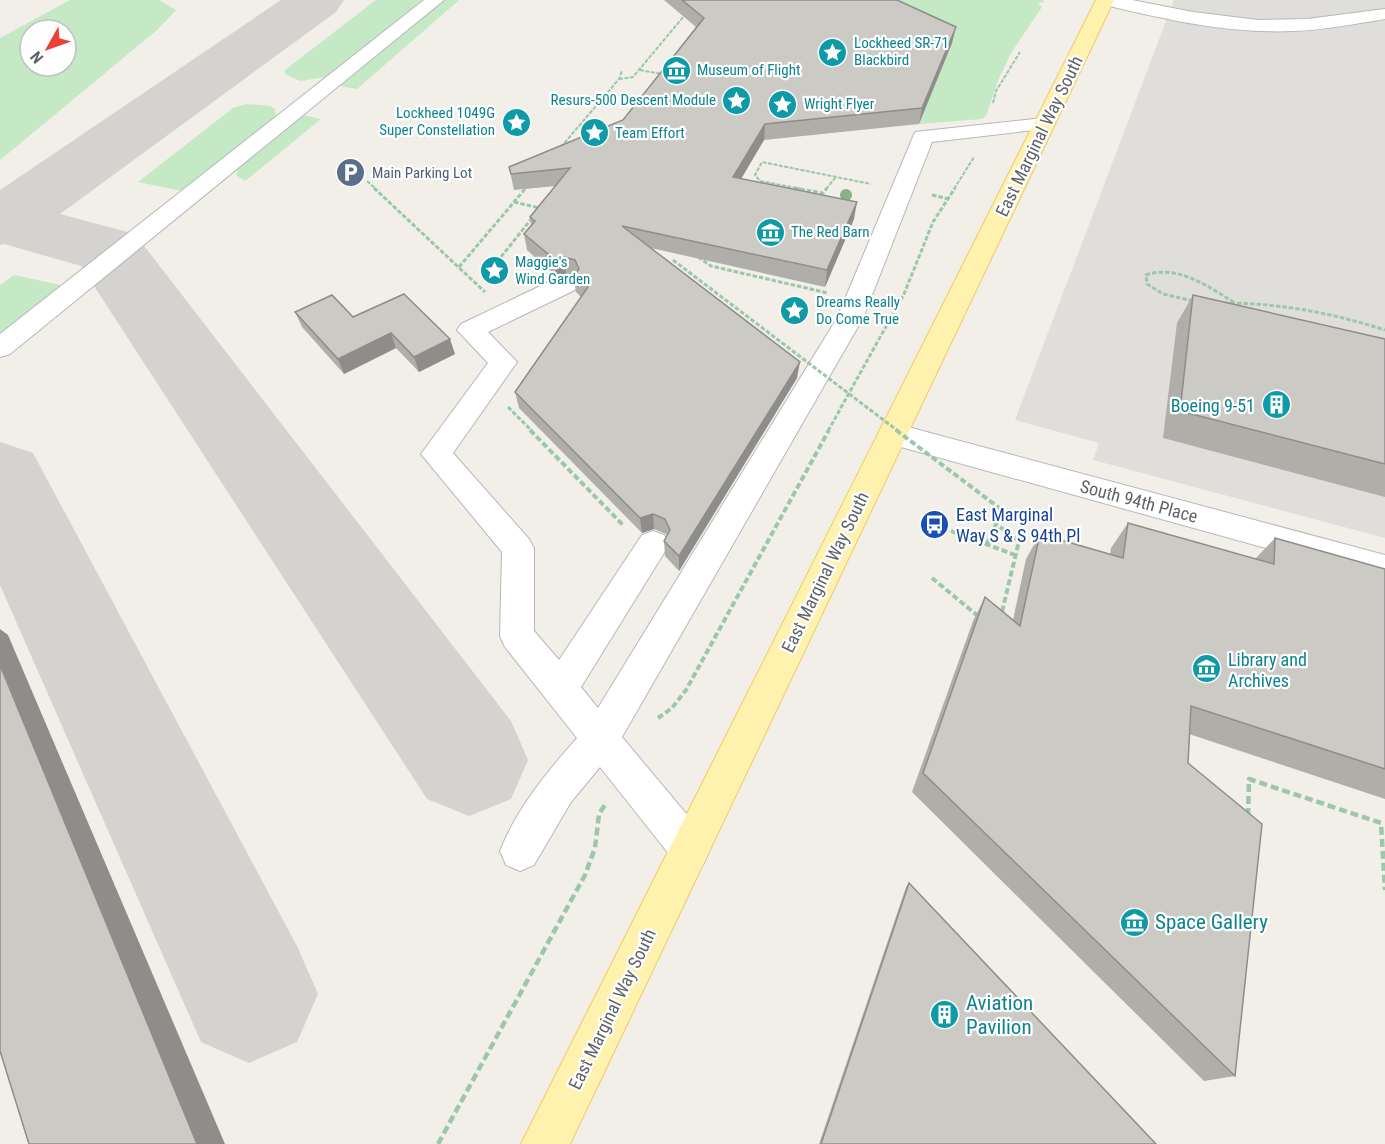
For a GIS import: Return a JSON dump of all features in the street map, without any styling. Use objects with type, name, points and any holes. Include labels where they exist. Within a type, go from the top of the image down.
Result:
[{"type":"main road","name":"East Marginal Way South","points":[[545,1144],[1106,0]]},
{"type":"street","points":[[0,348],[435,0]]},
{"type":"street","points":[[1106,0],[1218,21],[1279,26],[1335,23],[1385,14]]},
{"type":"street","points":[[520,851],[557,789],[601,738],[850,318],[923,137],[1044,124]]},
{"type":"street","points":[[566,284],[470,330],[503,362],[436,454],[518,548],[518,636],[690,849]]},
{"type":"street","name":"South 94th Place","points":[[893,434],[1385,568]]},
{"type":"street","points":[[560,689],[651,548]]},
{"type":"path","points":[[619,79],[633,77],[684,16]]},
{"type":"path","points":[[639,70],[664,75],[657,83]]},
{"type":"path","points":[[555,154],[619,79],[622,71]]},
{"type":"path","points":[[438,1144],[585,875],[595,848],[599,814],[651,723],[672,708],[686,690],[904,294],[933,222],[981,145],[968,132]]},
{"type":"path","points":[[836,177],[823,193],[760,181],[755,175],[762,162],[949,199]]},
{"type":"path","points":[[367,181],[507,312]]},
{"type":"path","points":[[459,267],[525,189]]},
{"type":"path","points":[[497,262],[540,208],[514,202]]},
{"type":"path","points":[[702,249],[698,257],[711,266],[838,295]]},
{"type":"path","points":[[673,260],[1002,510],[987,544]]},
{"type":"path","points":[[1198,301],[1169,297],[1154,291],[1147,284],[1146,275],[1163,271],[1196,280],[1235,303]]},
{"type":"path","points":[[1216,303],[1281,304],[1313,309],[1385,330]]},
{"type":"path","points":[[486,385],[651,548]]},
{"type":"path","points":[[996,524],[1018,541],[1000,621]]},
{"type":"path","points":[[951,531],[1015,555]]},
{"type":"path","points":[[932,578],[981,618]]},
{"type":"path","points":[[1248,824],[1249,779],[1381,824],[1385,890]]},
{"type":"shaded area","points":[[1174,0],[1385,0],[1385,538],[1093,460],[1099,443],[1015,420]]},
{"type":"green space","points":[[70,0],[159,0],[176,10],[157,30],[0,160],[0,38],[18,28],[18,78],[78,78],[78,18],[37,18]]},
{"type":"green space","points":[[376,0],[422,0],[326,77],[300,81],[285,74],[285,70]]},
{"type":"green space","points":[[443,0],[459,0],[357,89],[340,86]]},
{"type":"green space","points":[[862,0],[1042,0],[1045,2],[1038,3],[1042,7],[1011,53],[999,78],[986,116],[982,119],[919,124],[952,43]]},
{"type":"green space","points":[[247,104],[270,106],[275,109],[276,117],[182,191],[138,182],[233,108]]},
{"type":"green space","points":[[302,115],[321,119],[245,181],[236,175],[239,167]]},
{"type":"green space","points":[[14,275],[65,286],[0,336],[0,285]]},
{"type":"building","name":"Museum of Flight","points":[[682,0],[897,0],[956,27],[922,108],[765,124],[733,177],[857,202],[827,270],[622,226],[800,362],[679,556],[664,541],[670,530],[665,519],[653,514],[640,518],[515,392],[588,287],[573,276],[579,269],[575,260],[564,257],[554,259],[524,234],[535,221],[530,217],[570,168],[511,174],[509,167],[623,120],[704,18]]},
{"type":"building","points":[[404,294],[450,339],[414,357],[391,333],[338,359],[295,312],[332,295],[353,317]]},
{"type":"building","name":"Boeing 9-51","points":[[1193,295],[1385,339],[1385,464],[1180,411]]},
{"type":"building","points":[[1128,523],[1274,564],[1275,538],[1385,569],[1385,769],[1191,706],[1188,763],[1262,824],[1235,1076],[923,773],[985,597],[1020,626],[1040,534],[1123,558]]},
{"type":"building","points":[[0,665],[197,1144],[29,1144],[0,1051]]},
{"type":"building","name":"Aviation Pavilion","points":[[909,883],[1156,1144],[821,1144]]},
{"type":"taxiway","points":[[0,223],[317,0]]},
{"type":"taxiway","points":[[3,221],[108,250],[469,760]]},
{"type":"taxiway","points":[[0,478],[249,994]]},
{"type":"place","name":"Lockheed SR-71 Blackbird","points":[[833,52]]},
{"type":"place","name":"Museum of Flight","points":[[676,70]]},
{"type":"place","name":"Resurs-500 Descent Module","points":[[737,100]]},
{"type":"place","name":"Wright Flyer","points":[[783,104]]},
{"type":"place","name":"Lockheed 1049G Super Constellation","points":[[516,122]]},
{"type":"place","name":"Team Effort","points":[[594,133]]},
{"type":"place","name":"Main Parking Lot","points":[[351,173]]},
{"type":"place","name":"The Red Barn","points":[[770,232]]},
{"type":"place","name":"Maggie's Wind Garden","points":[[494,271]]},
{"type":"place","name":"Dreams Really Do Come True","points":[[795,311]]},
{"type":"place","name":"Boeing 9-51","points":[[1276,405]]},
{"type":"place","name":"East Marginal Way S & S 94th Pl","points":[[935,524]]},
{"type":"place","name":"Library and Archives","points":[[1207,669]]},
{"type":"place","name":"Space Gallery","points":[[1134,922]]},
{"type":"place","name":"Aviation Pavilion","points":[[945,1015]]}]
